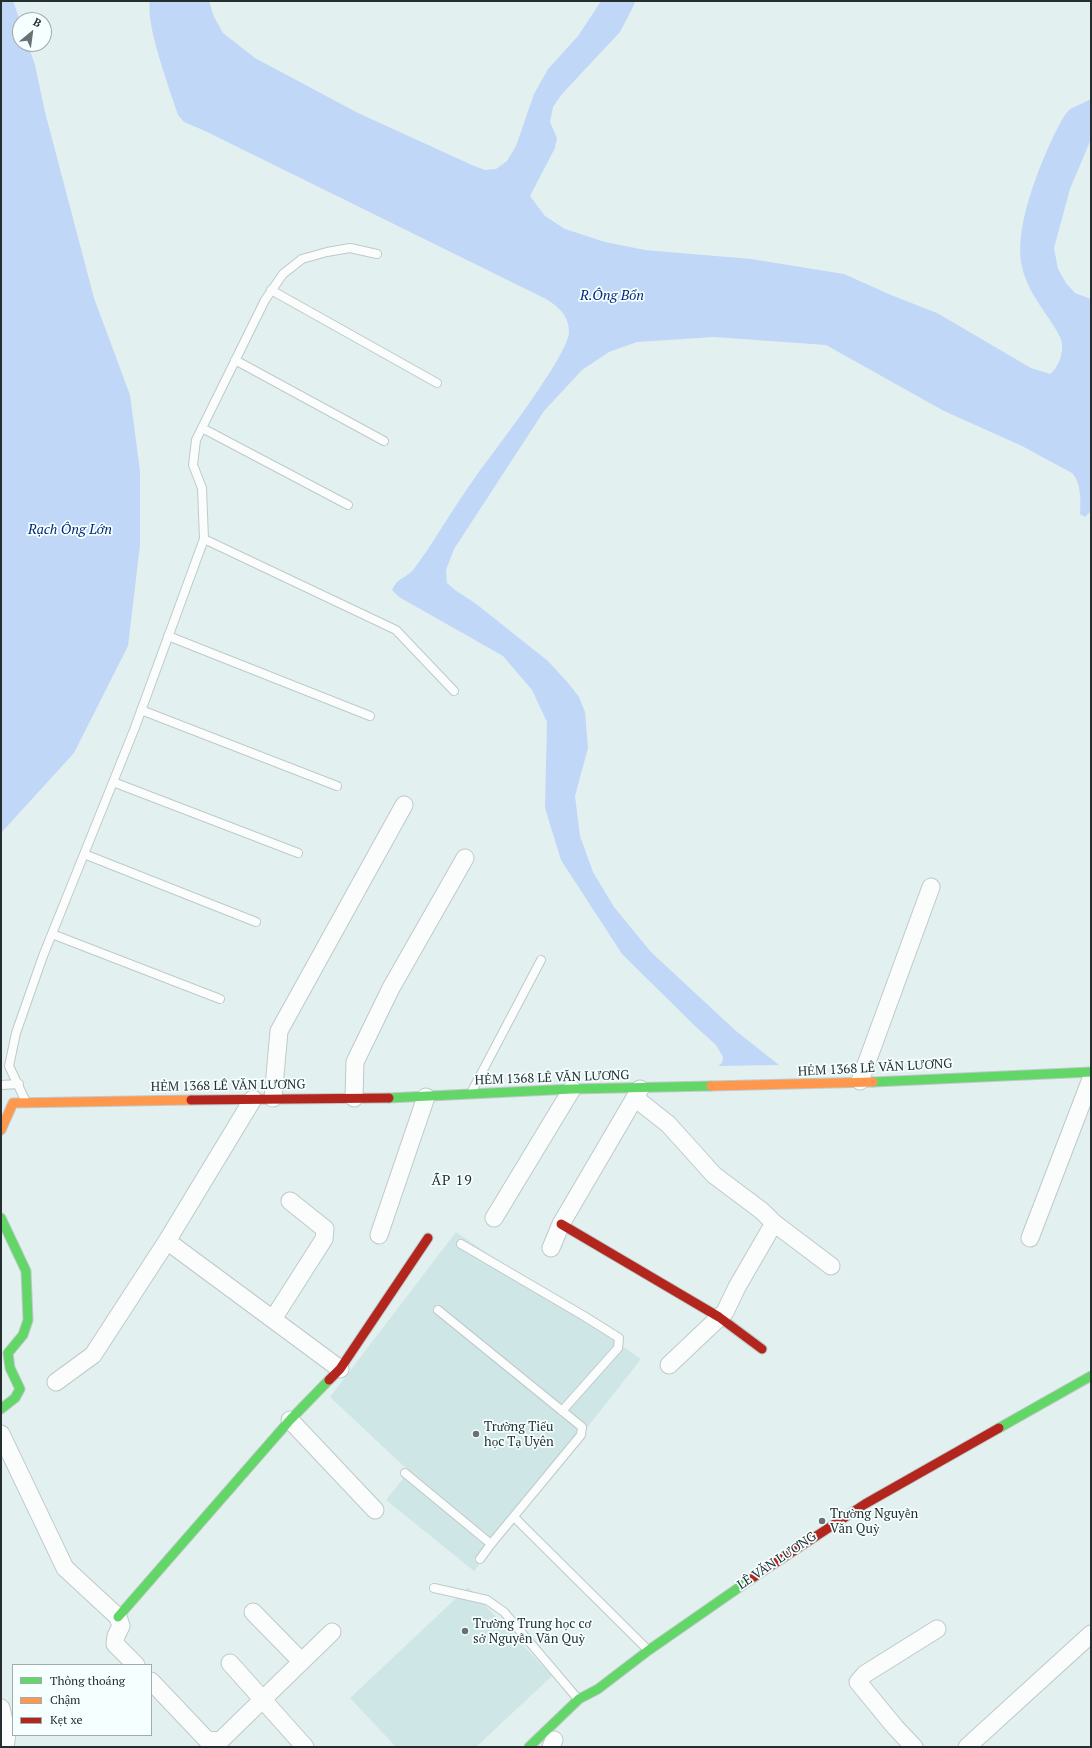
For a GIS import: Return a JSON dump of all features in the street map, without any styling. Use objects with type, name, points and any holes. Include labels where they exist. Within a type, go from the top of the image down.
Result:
[{"type":"street","points":[[273,1098],[279,1031],[404,805]]},
{"type":"street","points":[[354,1098],[355,1062],[391,988],[465,858]]},
{"type":"street","points":[[860,1081],[931,887]]},
{"type":"street","name":"HẺM 1368 LÊ VĂN LƯƠNG","points":[[1,1130],[13,1103],[273,1098],[426,1097],[572,1089],[638,1093],[794,1084],[1091,1072]]},
{"type":"street","points":[[1030,1238],[1091,1079]]},
{"type":"street","points":[[494,1218],[572,1089]]},
{"type":"street","points":[[552,1248],[561,1224],[638,1093],[714,1175],[831,1266]]},
{"type":"street","points":[[379,1235],[426,1097]]},
{"type":"street","points":[[56,1382],[93,1355],[167,1241],[253,1099]]},
{"type":"street","points":[[273,1319],[324,1239],[325,1229],[290,1201]]},
{"type":"street","points":[[1,1218],[26,1271],[28,1320],[23,1335],[8,1353],[10,1368],[20,1389],[15,1398],[1,1409]]},
{"type":"street","points":[[669,1366],[725,1312],[736,1287],[774,1223]]},
{"type":"street","points":[[561,1224],[719,1317],[762,1349]]},
{"type":"street","points":[[118,1617],[290,1420],[340,1369],[428,1238]]},
{"type":"street","points":[[167,1241],[340,1369]]},
{"type":"street","name":"LÊ VĂN LƯƠNG","points":[[529,1747],[551,1740],[579,1700],[598,1689],[649,1650],[781,1558],[865,1504],[1091,1376]]},
{"type":"street","points":[[290,1420],[375,1510]]},
{"type":"street","points":[[1,1434],[65,1568],[118,1617],[121,1626],[116,1636],[115,1644],[135,1664]]},
{"type":"street","points":[[253,1612],[301,1661]]},
{"type":"street","points":[[914,1747],[904,1738],[858,1682],[865,1674],[937,1629]]},
{"type":"street","points":[[152,1682],[208,1740],[220,1741],[332,1632]]},
{"type":"street","points":[[967,1747],[1091,1634]]},
{"type":"street","points":[[230,1663],[305,1747]]},
{"type":"street","name":"LÊ VĂN LƯƠNG","points":[[590,1704],[598,1689]]},
{"type":"street","points":[[1,1708],[7,1734],[5,1747]]},
{"type":"street","name":"LÊ VĂN LƯƠNG","points":[[520,1747],[551,1740]]},
{"type":"lane","points":[[26,1103],[19,1084],[9,1066],[16,1033],[52,934],[141,710],[204,539],[202,488],[193,465],[196,440],[265,300],[283,274],[302,259],[327,252],[350,248],[376,254]]},
{"type":"lane","points":[[272,290],[437,383]]},
{"type":"lane","points":[[235,360],[384,441]]},
{"type":"lane","points":[[202,428],[348,505]]},
{"type":"lane","points":[[204,539],[396,630],[454,692]]},
{"type":"lane","points":[[168,636],[370,716]]},
{"type":"lane","points":[[141,710],[337,786]]},
{"type":"lane","points":[[113,782],[298,853]]},
{"type":"lane","points":[[84,854],[256,922]]},
{"type":"lane","points":[[52,934],[220,999]]},
{"type":"lane","points":[[470,1094],[541,960]]},
{"type":"lane","points":[[1,1085],[19,1084]]},
{"type":"lane","points":[[461,1244],[619,1338],[618,1348],[562,1411]]},
{"type":"lane","points":[[438,1310],[582,1427],[581,1435],[480,1559]]},
{"type":"lane","points":[[405,1473],[491,1544]]},
{"type":"lane","points":[[514,1517],[649,1650]]},
{"type":"lane","points":[[434,1588],[487,1600],[504,1612],[579,1700]]},
{"type":"shaded area","name":"Trường Tiểu học Tạ Uyên","points":[[456,1232],[641,1359],[474,1571],[386,1500],[409,1471],[330,1397]]},
{"type":"shaded area","name":"Trường Trung học cơ sở Nguyễn Văn Quỳ","points":[[468,1587],[552,1676],[476,1747],[396,1747],[350,1698]]},
{"type":"water","name":"Rạch Ông Lớn","points":[[1,1],[13,1],[17,12],[12,12],[12,52],[31,52],[94,298],[130,395],[140,471],[140,545],[128,646],[74,753],[1,833]]},
{"type":"water","name":"R.Ông Bổn","points":[[150,1],[209,1],[214,17],[223,33],[255,58],[358,113],[485,170],[496,169],[507,161],[516,146],[534,94],[548,69],[578,36],[601,1],[635,1],[620,32],[562,94],[553,107],[550,122],[557,138],[555,148],[530,196],[545,216],[565,229],[605,242],[645,250],[751,259],[844,274],[937,313],[1031,368],[1050,374],[1059,361],[1062,352],[1062,344],[1057,332],[1033,295],[1024,274],[1020,252],[1021,235],[1024,217],[1035,180],[1055,133],[1069,110],[1091,99],[1091,139],[1070,189],[1054,248],[1058,269],[1066,283],[1075,293],[1091,299],[1091,511],[1085,517],[1080,514],[1079,487],[1072,473],[1022,446],[944,411],[826,345],[714,337],[637,342],[609,352],[582,370],[544,411],[454,549],[446,570],[447,583],[475,603],[548,661],[579,697],[585,712],[588,748],[575,796],[580,836],[593,872],[614,907],[651,952],[736,1031],[779,1065],[718,1066],[722,1063],[723,1057],[716,1045],[622,954],[561,860],[545,808],[547,722],[532,690],[503,656],[399,597],[392,590],[398,581],[411,572],[416,566],[467,488],[512,428],[557,361],[566,344],[569,332],[569,326],[565,317],[555,305],[546,299],[184,122],[178,115],[159,57],[151,25],[149,11]]},
{"type":"traffic: fast","points":[[873,1082],[1091,1072]]},
{"type":"traffic: fast","points":[[389,1098],[572,1089],[711,1086]]},
{"type":"traffic: fast","points":[[1,1218],[26,1271],[28,1320],[23,1335],[8,1353],[10,1368],[20,1389],[15,1398],[1,1409]]},
{"type":"traffic: fast","points":[[999,1428],[1091,1376]]},
{"type":"traffic: fast","points":[[118,1617],[290,1420],[329,1380]]},
{"type":"traffic: fast","points":[[529,1747],[579,1699],[598,1689],[649,1650],[754,1577]]},
{"type":"traffic: slow","points":[[711,1086],[873,1082]]},
{"type":"traffic: slow","points":[[1,1130],[13,1103],[191,1100]]},
{"type":"traffic: jam","points":[[191,1100],[389,1098]]},
{"type":"traffic: jam","points":[[561,1224],[719,1317],[762,1349]]},
{"type":"traffic: jam","points":[[329,1380],[340,1369],[428,1238]]},
{"type":"traffic: jam","points":[[754,1577],[865,1504],[999,1428]]},
{"type":"place","name":"Trường Tiểu học Tạ Uyên","points":[[476,1434]]},
{"type":"place","name":"Trường Nguyễn Văn Quỳ","points":[[822,1521]]},
{"type":"place","name":"Trường Trung học cơ sở Nguyễn Văn Quỳ","points":[[465,1631]]},
{"type":"district","name":"ẤP 19","points":[[452,1181]]}]
